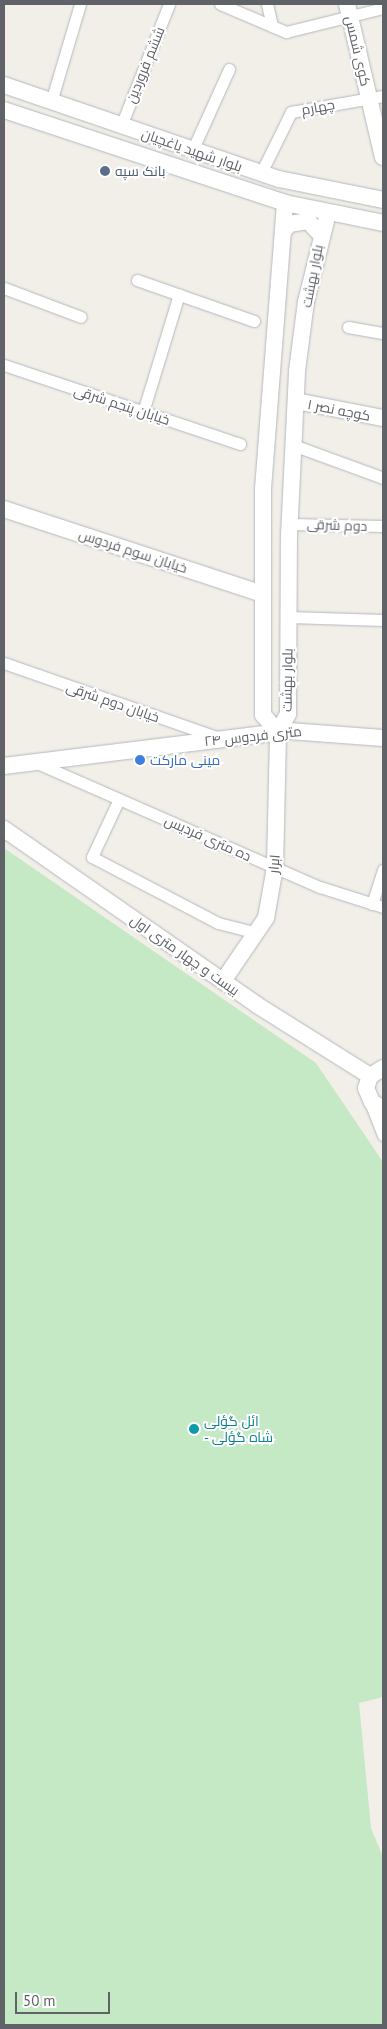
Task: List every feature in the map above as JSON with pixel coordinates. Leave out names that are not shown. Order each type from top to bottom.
[{"type":"main road","name":"کوی شمس","points":[[348,10],[376,97],[383,157]]},
{"type":"main road","name":"بلوار شهید یاغچیان","points":[[4,85],[261,173],[383,200]]},
{"type":"main road","name":"بلوار شهید یاغچیان","points":[[4,110],[285,203],[383,223]]},
{"type":"main road","name":"بلوار بهشت","points":[[285,203],[263,489],[263,715],[278,732],[288,714],[290,524],[296,401],[306,302],[321,235],[328,213]]},
{"type":"main road","points":[[283,232],[289,224],[308,220],[321,235]]},
{"type":"main road","name":"کوچه نصر ۱","points":[[296,401],[383,418]]},
{"type":"main road","name":"خیابان سوم فردوس","points":[[4,509],[262,594]]},
{"type":"main road","name":"۲۴ متری فردوس","points":[[4,766],[278,732],[310,730],[383,738]]},
{"type":"main road","name":"ابرار","points":[[223,981],[266,918],[275,867],[278,732]]},
{"type":"main road","name":"بیست و چهار متری اول","points":[[4,829],[223,981],[376,1072]]},
{"type":"main road","points":[[376,1072],[368,1096],[383,1109]]},
{"type":"street","points":[[51,102],[80,4]]},
{"type":"street","name":"ششم فروردین","points":[[121,126],[169,4]]},
{"type":"street","points":[[220,4],[286,32],[348,10],[383,8]]},
{"type":"street","points":[[267,4],[272,26]]},
{"type":"street","points":[[192,150],[229,70]]},
{"type":"street","name":"چهارم","points":[[261,173],[291,112],[376,97]]},
{"type":"street","points":[[137,280],[254,321]]},
{"type":"street","points":[[4,288],[81,317]]},
{"type":"street","points":[[143,412],[179,294]]},
{"type":"street","points":[[348,327],[383,333]]},
{"type":"street","name":"خیابان پنجم شرقی","points":[[4,365],[240,444]]},
{"type":"street","points":[[293,445],[383,478]]},
{"type":"street","name":"دوم شرقی","points":[[290,524],[383,526]]},
{"type":"street","points":[[288,616],[383,620]]},
{"type":"street","name":"خیابان دوم شرقی","points":[[4,663],[222,739]]},
{"type":"street","name":"ده متری فردیس","points":[[36,762],[275,867],[378,906]]},
{"type":"street","points":[[119,799],[92,857],[218,923],[257,933]]},
{"type":"street","points":[[378,906],[383,870]]},
{"type":"street","points":[[368,1096],[383,1135]]},
{"type":"green space","name":"ائل گؤلی - شاه گؤلی","points":[[4,848],[316,1063],[383,1162],[383,1697],[359,1703],[371,1828],[383,1857],[383,2025],[4,2025]]},
{"type":"place","name":"بانک سپه","points":[[105,171]]},
{"type":"place","name":"مینی مارکت","points":[[140,760]]},
{"type":"place","name":"ائل گؤلی - شاه گؤلی","points":[[194,1429]]}]
